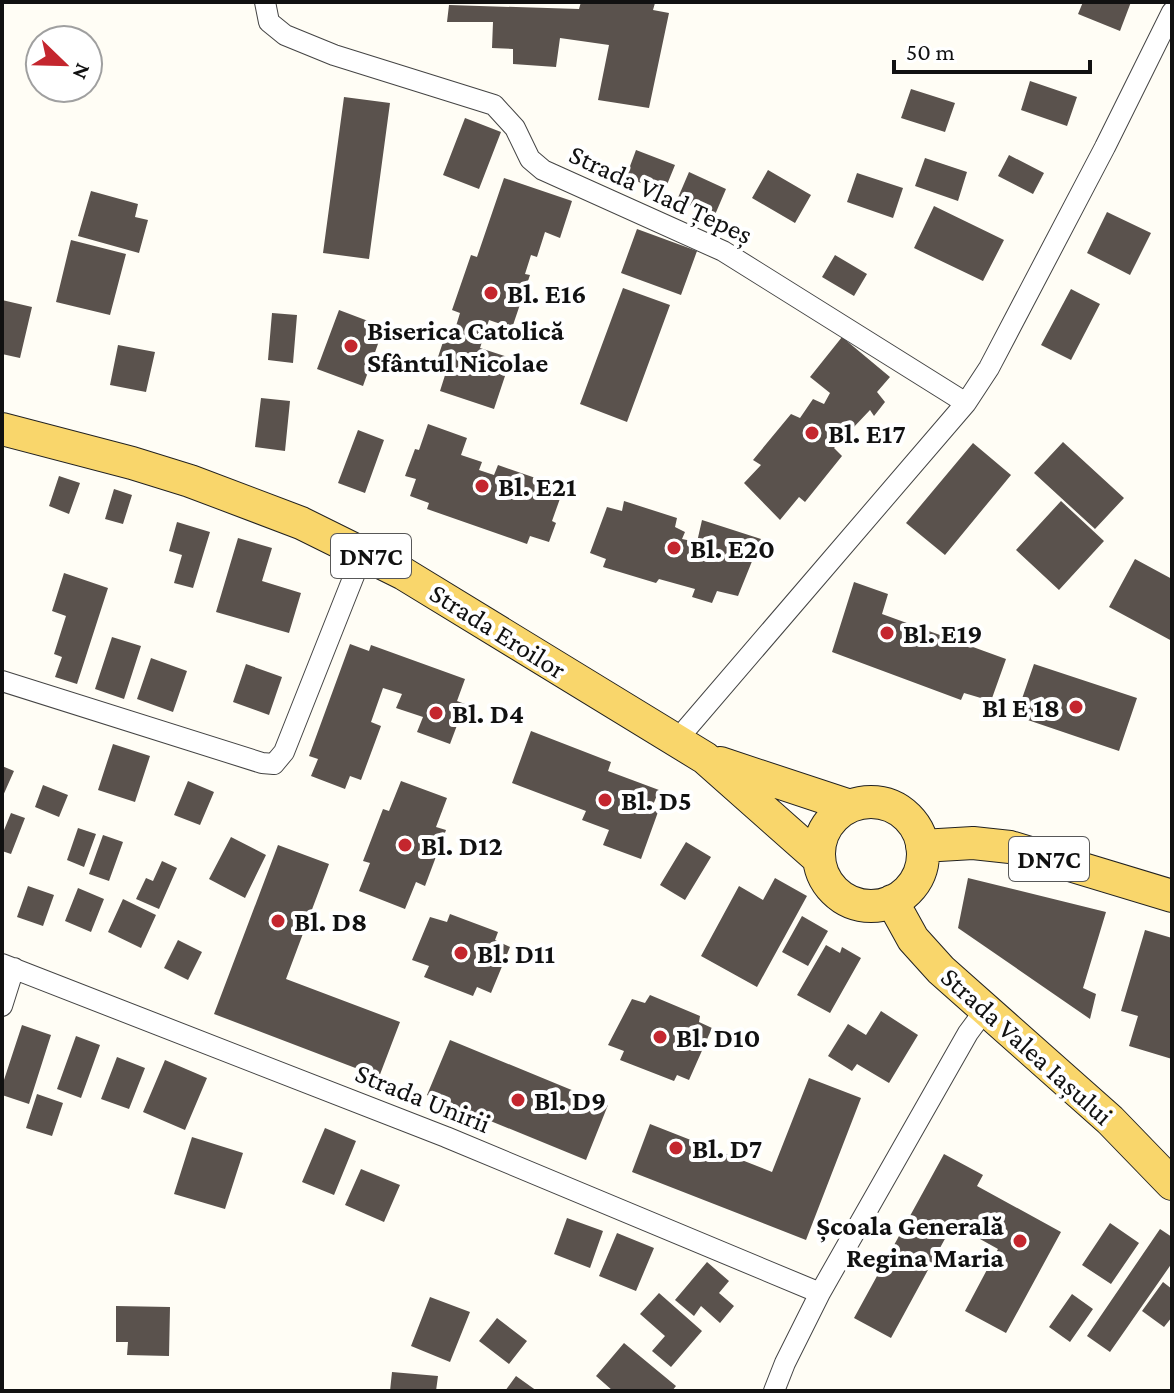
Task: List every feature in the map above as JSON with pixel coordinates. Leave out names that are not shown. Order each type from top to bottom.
[{"type":"main road","name":"Strada Eroilor","points":[[2,429],[190,481],[301,523],[363,553],[447,598],[705,758],[819,859]]},
{"type":"main road","points":[[705,758],[850,806]]},
{"type":"main road","points":[[819,859],[820,842],[826,827],[836,815],[850,806],[865,802],[881,802],[896,807],[918,830],[922,863],[916,879],[906,892],[892,901]]},
{"type":"main road","name":"DN7C","points":[[922,846],[973,843],[1010,847],[1172,896]]},
{"type":"main road","name":"DN7C","points":[[819,859],[828,881],[844,899],[876,906],[892,901]]},
{"type":"main road","name":"Strada Valea Iașului","points":[[892,901],[913,939],[941,970],[1110,1120],[1172,1184]]},
{"type":"street","name":"Strada Vlad Țepeș","points":[[265,2],[269,22],[285,35],[334,55],[494,105],[515,128],[530,159],[543,170],[723,251],[966,403]]},
{"type":"street","points":[[676,741],[966,403],[997,354],[1172,12]]},
{"type":"street","points":[[2,681],[262,763],[274,764],[284,752],[363,553]]},
{"type":"street","points":[[2,1006],[8,966]]},
{"type":"street","name":"Strada Unirii","points":[[8,966],[530,1171],[820,1293]]},
{"type":"street","points":[[774,1391],[820,1293],[968,1033],[985,1010]]},
{"type":"building","points":[[581,2],[648,2],[655,3],[653,10],[669,13],[649,108],[598,100],[609,45],[560,38],[556,67],[513,64],[513,49],[492,48],[493,22],[447,22],[449,5],[579,9]]},
{"type":"building","points":[[1083,2],[1131,2],[1120,31],[1078,14]]},
{"type":"building","points":[[1030,81],[1077,97],[1067,126],[1021,110]]},
{"type":"building","points":[[911,89],[955,103],[945,132],[901,118]]},
{"type":"building","points":[[344,97],[390,103],[369,259],[323,253]]},
{"type":"building","points":[[465,118],[501,132],[479,189],[443,175]]},
{"type":"building","points":[[636,150],[675,165],[664,192],[626,177]]},
{"type":"building","points":[[1009,155],[1044,173],[1033,194],[998,176]]},
{"type":"building","points":[[925,158],[967,172],[958,201],[915,186]]},
{"type":"building","points":[[768,170],[811,195],[795,223],[752,198]]},
{"type":"building","points":[[689,172],[726,189],[714,217],[677,200]]},
{"type":"building","points":[[857,173],[903,188],[893,218],[847,202]]},
{"type":"building","name":"Bl. E16","points":[[504,178],[572,201],[560,238],[545,232],[537,257],[531,255],[525,274],[530,275],[512,328],[489,320],[480,348],[511,358],[494,409],[440,391],[446,372],[434,369],[446,333],[453,336],[460,313],[452,310],[471,255],[477,257]]},
{"type":"building","points":[[91,191],[138,204],[135,217],[148,220],[139,253],[78,236]]},
{"type":"building","points":[[934,206],[1004,240],[983,281],[914,248]]},
{"type":"building","points":[[1107,212],[1151,233],[1130,275],[1087,253]]},
{"type":"building","points":[[637,229],[697,251],[681,295],[621,273]]},
{"type":"building","points":[[71,240],[126,254],[110,315],[56,302]]},
{"type":"building","points":[[835,255],[867,274],[854,296],[822,277]]},
{"type":"building","points":[[623,288],[670,305],[627,422],[580,404]]},
{"type":"building","points":[[1071,289],[1100,304],[1071,360],[1041,345]]},
{"type":"building","points":[[2,300],[32,307],[20,358],[2,354]]},
{"type":"building","points":[[339,310],[384,327],[363,386],[317,369]]},
{"type":"building","points":[[272,313],[297,315],[293,363],[268,360]]},
{"type":"building","name":"Bl. E17","points":[[842,337],[890,377],[877,392],[885,402],[874,416],[870,410],[834,448],[842,456],[805,502],[799,497],[780,520],[744,483],[761,465],[753,460],[791,414],[800,418],[813,399],[824,404],[830,393],[810,377]]},
{"type":"building","points":[[118,345],[155,352],[146,392],[110,385]]},
{"type":"building","points":[[261,398],[290,401],[285,451],[255,447]]},
{"type":"building","name":"Bl. E21","points":[[428,424],[467,438],[461,455],[482,462],[479,470],[494,475],[498,465],[550,483],[549,488],[562,493],[552,521],[556,523],[549,542],[530,536],[527,544],[427,509],[429,503],[410,496],[416,479],[405,476]]},
{"type":"building","points":[[358,430],[384,440],[365,493],[338,483]]},
{"type":"building","points":[[1063,442],[1124,498],[1095,529],[1034,473]]},
{"type":"building","points":[[973,443],[1011,475],[945,555],[906,523]]},
{"type":"building","points":[[59,476],[80,483],[69,514],[49,506]]},
{"type":"building","points":[[114,489],[132,495],[123,524],[105,519]]},
{"type":"building","name":"Bl. E20","points":[[624,501],[677,518],[675,527],[685,532],[682,539],[697,542],[702,520],[761,539],[738,596],[717,591],[712,603],[692,597],[695,589],[659,579],[656,583],[603,567],[606,559],[590,553],[607,507],[622,511]]},
{"type":"building","points":[[1061,501],[1104,541],[1059,590],[1016,550]]},
{"type":"building","points":[[177,522],[210,532],[193,588],[174,583],[182,555],[169,551]]},
{"type":"building","points":[[238,538],[272,548],[262,581],[301,593],[289,633],[216,612]]},
{"type":"building","points":[[1135,559],[1172,579],[1172,641],[1109,607]]},
{"type":"building","points":[[64,573],[108,588],[77,684],[55,677],[62,657],[54,654],[66,616],[52,611]]},
{"type":"building","name":"Bl. E19","points":[[854,582],[888,594],[882,614],[1006,659],[991,701],[964,693],[961,700],[832,652]]},
{"type":"building","points":[[112,637],[141,646],[124,699],[95,689]]},
{"type":"building","name":"Bl. D4","points":[[350,644],[369,651],[371,645],[465,679],[457,701],[465,704],[450,744],[417,732],[423,717],[396,708],[402,694],[383,688],[371,722],[381,726],[361,780],[350,776],[345,789],[311,776],[318,759],[309,756]]},
{"type":"building","points":[[151,658],[187,671],[173,712],[137,699]]},
{"type":"building","points":[[246,664],[282,677],[269,715],[233,702]]},
{"type":"building","name":"Bl E 18","points":[[1034,664],[1137,698],[1119,751],[1016,716]]},
{"type":"building","name":"Bl. D5","points":[[531,731],[611,762],[608,771],[659,790],[651,810],[658,812],[641,859],[603,845],[609,830],[582,820],[586,811],[512,783]]},
{"type":"building","points":[[113,744],[150,756],[135,802],[98,790]]},
{"type":"building","points":[[2,766],[14,771],[2,798]]},
{"type":"building","points":[[188,781],[214,792],[200,825],[174,815]]},
{"type":"building","name":"Bl. D12","points":[[401,781],[447,798],[436,827],[446,830],[425,886],[416,882],[405,909],[359,891],[370,863],[363,861],[383,809],[389,811]]},
{"type":"building","points":[[43,785],[68,795],[59,817],[35,807]]},
{"type":"building","points":[[11,813],[25,818],[11,854],[2,851],[2,835]]},
{"type":"building","points":[[78,828],[96,834],[84,867],[67,860]]},
{"type":"building","points":[[103,835],[123,842],[109,881],[89,874]]},
{"type":"building","points":[[231,837],[266,855],[245,898],[209,879]]},
{"type":"building","points":[[686,842],[711,857],[685,900],[660,885]]},
{"type":"building","name":"Bl. D8","points":[[278,845],[329,864],[286,979],[400,1022],[379,1077],[214,1014]]},
{"type":"building","points":[[162,861],[177,868],[159,909],[136,899],[146,878],[153,881]]},
{"type":"building","points":[[775,878],[807,896],[757,987],[701,956],[739,886],[763,900]]},
{"type":"building","points":[[968,878],[1106,912],[1083,988],[1096,994],[1090,1019],[958,928]]},
{"type":"building","points":[[28,886],[54,895],[43,926],[17,917]]},
{"type":"building","points":[[78,888],[104,899],[91,932],[65,921]]},
{"type":"building","points":[[123,899],[156,915],[141,948],[108,932]]},
{"type":"building","name":"Bl. D11","points":[[450,914],[498,932],[495,940],[510,947],[491,993],[477,987],[473,996],[424,977],[429,966],[412,960],[430,917],[447,922]]},
{"type":"building","points":[[802,916],[828,931],[808,966],[782,952]]},
{"type":"building","points":[[1145,930],[1172,938],[1172,1059],[1129,1046],[1138,1016],[1121,1011]]},
{"type":"building","points":[[178,940],[202,952],[188,980],[164,968]]},
{"type":"building","points":[[826,945],[840,953],[842,947],[861,958],[830,1013],[797,995]]},
{"type":"building","name":"Bl. D10","points":[[650,995],[700,1016],[699,1022],[712,1028],[689,1080],[677,1075],[674,1081],[620,1060],[624,1051],[608,1045],[632,999],[645,1003]]},
{"type":"building","points":[[881,1011],[918,1035],[889,1083],[857,1064],[852,1071],[828,1056],[848,1024],[866,1035]]},
{"type":"building","points":[[22,1025],[51,1035],[29,1104],[2,1095],[2,1086]]},
{"type":"building","points":[[76,1036],[100,1045],[81,1098],[57,1089]]},
{"type":"building","name":"Bl. D9","points":[[450,1040],[608,1105],[586,1160],[427,1095]]},
{"type":"building","points":[[117,1057],[145,1068],[129,1109],[101,1099]]},
{"type":"building","points":[[165,1060],[207,1078],[185,1130],[143,1112]]},
{"type":"building","name":"Bl. D7","points":[[809,1078],[861,1098],[806,1240],[632,1172],[650,1124],[772,1172]]},
{"type":"building","points":[[37,1094],[63,1103],[52,1136],[26,1128]]},
{"type":"building","points":[[325,1128],[356,1141],[334,1195],[302,1182]]},
{"type":"building","points":[[192,1137],[243,1153],[225,1209],[174,1194]]},
{"type":"building","name":"Școala Generală Regina Maria","points":[[944,1154],[983,1175],[977,1186],[1061,1232],[1006,1333],[965,1311],[998,1249],[953,1224],[891,1338],[854,1318]]},
{"type":"building","points":[[361,1169],[400,1185],[384,1222],[345,1205]]},
{"type":"building","points":[[567,1218],[603,1231],[590,1268],[554,1254]]},
{"type":"building","points":[[1110,1223],[1139,1243],[1111,1284],[1082,1265]]},
{"type":"building","points":[[1160,1229],[1172,1237],[1172,1263],[1110,1352],[1087,1336]]},
{"type":"building","points":[[617,1233],[654,1248],[636,1291],[599,1276]]},
{"type":"building","points":[[707,1262],[729,1281],[719,1293],[734,1306],[720,1323],[701,1306],[694,1316],[675,1300]]},
{"type":"building","points":[[1163,1282],[1172,1289],[1172,1317],[1164,1327],[1142,1311]]},
{"type":"building","points":[[659,1293],[702,1331],[671,1367],[652,1351],[665,1336],[640,1314]]},
{"type":"building","points":[[1072,1294],[1093,1309],[1070,1342],[1049,1327]]},
{"type":"building","points":[[430,1297],[470,1312],[450,1362],[411,1346]]},
{"type":"building","points":[[116,1306],[170,1307],[169,1356],[127,1355],[128,1342],[116,1342]]},
{"type":"building","points":[[497,1318],[527,1341],[509,1364],[479,1341]]},
{"type":"building","points":[[624,1343],[676,1386],[672,1391],[613,1391],[596,1376]]},
{"type":"building","points":[[392,1372],[438,1376],[436,1391],[390,1391]]},
{"type":"building","points":[[516,1376],[537,1391],[505,1391]]},
{"type":"place","name":"Bl. E16","points":[[491,293]]},
{"type":"place","name":"Biserica Catolică Sfântul Nicolae","points":[[351,346]]},
{"type":"place","name":"Bl. E17","points":[[812,433]]},
{"type":"place","name":"Bl. E21","points":[[482,486]]},
{"type":"place","name":"Bl. E20","points":[[674,548]]},
{"type":"place","name":"Bl. E19","points":[[887,633]]},
{"type":"place","name":"Bl E 18","points":[[1076,707]]},
{"type":"place","name":"Bl. D4","points":[[436,713]]},
{"type":"place","name":"Bl. D5","points":[[605,800]]},
{"type":"place","name":"Bl. D12","points":[[405,845]]},
{"type":"place","name":"Bl. D8","points":[[278,921]]},
{"type":"place","name":"Bl. D11","points":[[461,953]]},
{"type":"place","name":"Bl. D10","points":[[660,1037]]},
{"type":"place","name":"Bl. D9","points":[[518,1100]]},
{"type":"place","name":"Bl. D7","points":[[676,1148]]},
{"type":"place","name":"Școala Generală Regina Maria","points":[[1020,1241]]}]
